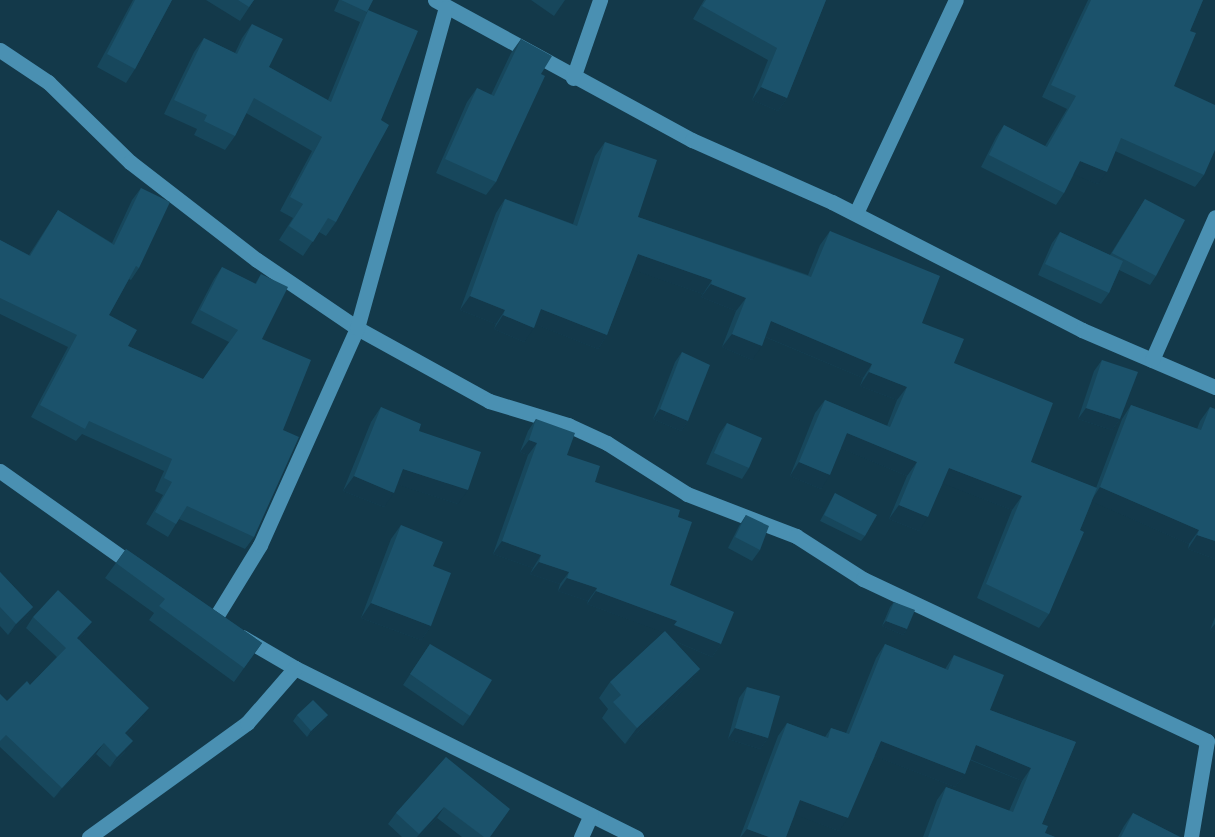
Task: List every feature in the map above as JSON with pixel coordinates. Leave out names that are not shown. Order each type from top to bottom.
[{"type":"street","points":[[573,78],[600,0]]},
{"type":"street","points":[[856,213],[956,0]]},
{"type":"street","points":[[636,837],[295,668],[209,617],[260,545],[357,328],[440,4],[573,78],[692,140],[856,213],[1082,330],[1215,387]]},
{"type":"street","points":[[0,50],[48,82],[139,169],[257,260],[357,328],[489,401],[568,425],[607,443],[687,494],[796,536],[863,579],[1211,743],[1191,837]]},
{"type":"street","points":[[1152,360],[1215,217]]},
{"type":"street","points":[[4,480],[154,580]]},
{"type":"street","points":[[89,837],[247,723],[295,668]]},
{"type":"street","points":[[581,837],[591,815]]},
{"type":"building","points":[[135,0],[172,0],[135,69],[107,54]]},
{"type":"building","points":[[238,0],[254,0],[249,7]]},
{"type":"building","points":[[341,0],[373,0],[367,12]]},
{"type":"building","points":[[706,0],[826,0],[787,98],[761,87],[777,48],[702,6]]},
{"type":"building","points":[[1091,0],[1203,0],[1190,31],[1196,33],[1174,86],[1215,105],[1215,150],[1204,175],[1121,138],[1107,172],[1080,161],[1064,193],[989,155],[1004,125],[1047,147],[1076,96],[1051,85]]},
{"type":"building","points":[[368,10],[418,31],[381,120],[389,125],[336,222],[328,218],[313,242],[289,226],[303,204],[290,197],[322,137],[254,98],[235,136],[204,121],[207,115],[174,100],[204,38],[237,54],[252,24],[283,39],[269,67],[331,102]]},
{"type":"building","points":[[521,39],[552,56],[541,74],[545,76],[496,182],[445,159],[477,88],[494,96]]},
{"type":"building","points":[[605,142],[657,160],[638,217],[811,277],[830,231],[940,276],[922,323],[964,339],[954,363],[1053,403],[1031,462],[1097,488],[1080,530],[1084,532],[1049,614],[986,584],[1022,496],[949,468],[928,517],[899,505],[917,462],[847,433],[830,475],[799,462],[825,400],[890,427],[907,387],[869,372],[872,364],[771,321],[762,346],[732,334],[746,298],[711,284],[712,280],[638,254],[607,335],[541,309],[534,328],[503,315],[505,310],[470,296],[505,199],[577,226]]},
{"type":"building","points":[[141,188],[170,202],[139,268],[136,266],[109,315],[137,330],[128,346],[203,379],[238,330],[200,310],[222,267],[256,284],[261,274],[288,287],[262,339],[311,360],[283,430],[299,437],[254,537],[187,506],[176,524],[155,512],[172,482],[164,478],[172,459],[89,421],[85,429],[40,405],[77,335],[0,298],[0,240],[30,256],[58,210],[114,245]]},
{"type":"building","points":[[1145,199],[1185,220],[1156,276],[1112,253]]},
{"type":"building","points":[[1060,232],[1123,261],[1109,293],[1045,264]]},
{"type":"building","points":[[682,352],[710,365],[688,421],[660,409]]},
{"type":"building","points":[[1102,360],[1138,372],[1120,419],[1086,408]]},
{"type":"building","points":[[1131,405],[1201,430],[1210,407],[1215,409],[1215,541],[1197,535],[1199,530],[1100,487]]},
{"type":"building","points":[[381,407],[421,424],[419,431],[481,452],[468,490],[403,469],[394,493],[354,476]]},
{"type":"building","points":[[536,419],[575,433],[567,455],[600,466],[595,482],[680,510],[678,517],[692,522],[670,585],[734,612],[721,644],[674,625],[677,621],[567,578],[569,572],[539,562],[541,555],[502,541],[537,443],[529,440]]},
{"type":"building","points":[[727,423],[762,438],[749,468],[714,453]]},
{"type":"building","points":[[835,493],[877,515],[865,536],[824,515]]},
{"type":"building","points":[[746,515],[769,526],[760,550],[735,537]]},
{"type":"building","points":[[401,525],[443,542],[433,566],[451,573],[431,626],[371,603]]},
{"type":"building","points":[[126,549],[262,643],[244,668],[159,606],[165,599],[116,563]]},
{"type":"building","points":[[0,572],[33,607],[16,624],[0,607]]},
{"type":"building","points":[[58,590],[92,622],[77,638],[149,708],[125,733],[133,741],[117,757],[104,743],[62,788],[6,735],[0,741],[0,694],[7,701],[27,681],[30,685],[66,648],[33,617]]},
{"type":"building","points":[[894,602],[915,610],[907,629],[886,621]]},
{"type":"building","points":[[665,631],[700,669],[637,728],[613,702],[621,695],[610,682]]},
{"type":"building","points":[[430,644],[492,680],[470,716],[410,674]]},
{"type":"building","points":[[885,644],[948,670],[954,655],[1004,675],[990,710],[1076,742],[1042,824],[1048,826],[1045,833],[1055,837],[928,837],[946,787],[1013,812],[1031,768],[976,745],[965,774],[881,741],[848,818],[800,800],[786,837],[769,837],[747,829],[787,723],[828,738],[831,728],[849,734]]},
{"type":"building","points":[[747,687],[780,696],[768,738],[735,728]]},
{"type":"building","points":[[313,700],[328,715],[311,731],[297,715]]},
{"type":"building","points":[[446,757],[510,809],[490,837],[484,837],[444,807],[419,834],[396,813]]},
{"type":"building","points":[[1133,813],[1180,837],[1121,837]]}]
